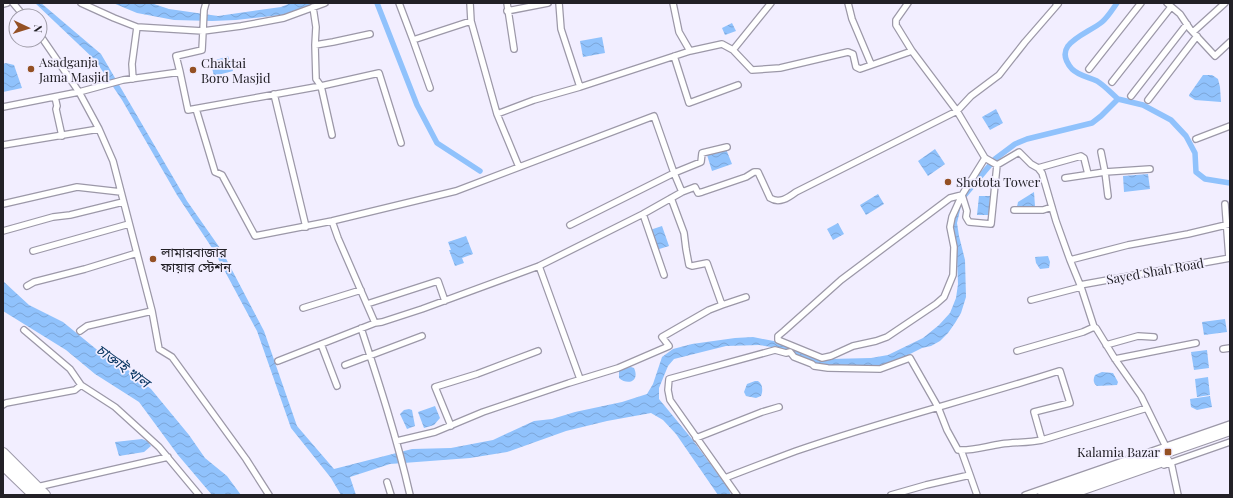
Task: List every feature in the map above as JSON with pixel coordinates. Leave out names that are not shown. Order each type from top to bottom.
[{"type":"highway","points":[[1044,495],[1230,430]]},
{"type":"highway","points":[[1066,495],[1230,437]]},
{"type":"highway","points":[[3,453],[35,491]]},
{"type":"highway","points":[[3,465],[35,491],[45,495]]},
{"type":"street","points":[[3,4],[7,3]]},
{"type":"street","points":[[81,3],[138,27],[203,28],[241,26],[284,18],[325,3]]},
{"type":"street","points":[[206,3],[204,10],[202,50],[176,56],[188,110],[321,86],[379,73],[401,143]]},
{"type":"street","points":[[399,3],[430,88]]},
{"type":"street","points":[[470,3],[471,21],[497,114],[519,167]]},
{"type":"street","points":[[507,3],[507,11],[514,49]]},
{"type":"street","points":[[507,11],[548,3]]},
{"type":"street","points":[[559,3],[561,29],[580,87]]},
{"type":"street","points":[[673,3],[679,32],[690,51]]},
{"type":"street","points":[[733,50],[771,3]]},
{"type":"street","points":[[848,3],[852,19],[871,64]]},
{"type":"street","points":[[908,3],[896,20],[896,25],[912,50],[957,111],[985,158],[997,165]]},
{"type":"street","points":[[278,361],[361,328],[445,301],[539,266],[695,186],[698,193],[746,177],[754,172],[758,172],[770,198],[773,200],[785,200],[796,192],[957,111],[971,96],[999,75],[1058,3]]},
{"type":"street","points":[[1089,69],[1141,3]]},
{"type":"street","points":[[1148,100],[1195,34],[1225,3]]},
{"type":"street","points":[[1112,82],[1169,5],[1180,14],[1195,34],[1215,56],[1230,42]]},
{"type":"street","points":[[313,8],[316,27],[316,79],[321,86],[332,135]]},
{"type":"street","points":[[413,40],[471,21]]},
{"type":"street","points":[[1131,96],[1187,24]]},
{"type":"street","points":[[133,79],[132,64],[138,27]]},
{"type":"street","points":[[315,45],[370,34]]},
{"type":"street","points":[[497,114],[534,100],[580,87],[690,51],[722,44],[733,50],[752,70],[780,68],[848,52],[853,54],[856,67],[860,69],[912,50]]},
{"type":"street","points":[[48,47],[79,92],[99,129],[113,161],[152,311],[159,349],[172,357],[246,459],[269,495]]},
{"type":"street","points":[[674,56],[689,103],[738,85]]},
{"type":"street","points":[[3,107],[79,92],[123,80],[180,72]]},
{"type":"street","points":[[274,94],[306,227]]},
{"type":"street","points":[[55,97],[62,136]]},
{"type":"street","points":[[196,109],[215,172],[222,175],[255,236],[306,227],[456,191],[654,116],[674,174],[682,192]]},
{"type":"street","points":[[1196,139],[1230,126]]},
{"type":"street","points":[[3,146],[99,129]]},
{"type":"street","points":[[570,225],[701,162],[702,153],[727,147]]},
{"type":"street","points":[[997,165],[1019,152],[1031,164],[1038,168],[1045,179],[1052,207],[1070,260],[1081,286],[1094,327],[1141,396],[1166,448]]},
{"type":"street","points":[[1101,152],[1106,172],[1108,196]]},
{"type":"street","points":[[1038,168],[1081,156],[1084,158],[1088,174]]},
{"type":"street","points":[[962,195],[950,198],[841,280],[778,336],[778,340],[822,358],[831,356],[853,346],[876,342],[936,304],[944,297],[953,275],[954,247],[950,227],[952,217],[962,195],[985,158]]},
{"type":"street","points":[[962,195],[967,211],[966,217],[969,222],[991,224],[997,165]]},
{"type":"street","points":[[1065,178],[1106,172],[1150,169]]},
{"type":"street","points":[[3,204],[77,187],[121,192]]},
{"type":"street","points":[[671,198],[684,233],[690,265],[692,266],[707,263],[722,304]]},
{"type":"street","points":[[3,231],[53,217],[70,215],[124,202]]},
{"type":"street","points":[[1225,204],[1230,258]]},
{"type":"street","points":[[1014,210],[1043,210],[1052,207]]},
{"type":"street","points":[[643,214],[664,275]]},
{"type":"street","points":[[332,221],[375,323]]},
{"type":"street","points":[[33,251],[129,224]]},
{"type":"street","points":[[1070,260],[1128,245],[1188,234],[1228,224]]},
{"type":"street","points":[[27,286],[34,282],[85,269],[137,253]]},
{"type":"street","name":"Sayed Shah Road","points":[[1031,300],[1081,286],[1230,258]]},
{"type":"street","points":[[539,266],[580,379]]},
{"type":"street","points":[[367,304],[438,281],[445,301]]},
{"type":"street","points":[[303,308],[361,290]]},
{"type":"street","points":[[397,441],[435,432],[483,412],[580,379],[618,368],[669,346],[662,337],[708,310],[746,297]]},
{"type":"street","points":[[80,331],[87,326],[152,311]]},
{"type":"street","points":[[1017,351],[1083,332],[1094,327]]},
{"type":"street","points":[[361,328],[397,441],[410,495]]},
{"type":"street","points":[[24,330],[70,369],[81,385],[115,407],[159,447],[198,495]]},
{"type":"street","points":[[345,365],[422,336]]},
{"type":"street","points":[[1106,345],[1138,336],[1154,337]]},
{"type":"street","points":[[320,344],[337,386]]},
{"type":"street","points":[[1115,359],[1154,350],[1196,344]]},
{"type":"street","points":[[1223,349],[1230,348]]},
{"type":"street","points":[[736,495],[670,400],[668,390],[670,380],[775,350],[786,353],[790,352],[794,357],[814,366],[828,368],[880,369],[910,358],[938,407],[947,430],[958,450],[967,451],[1003,443],[1031,443],[1147,408]]},
{"type":"street","points":[[451,426],[435,387],[477,374],[538,351]]},
{"type":"street","points":[[725,478],[796,451],[1060,371],[1070,403],[1034,412],[1042,440]]},
{"type":"street","points":[[3,405],[6,403],[75,390],[81,385]]},
{"type":"street","points":[[696,438],[762,412],[779,407]]},
{"type":"street","points":[[1025,495],[1166,448],[1230,424]]},
{"type":"street","points":[[1078,495],[1230,442]]},
{"type":"street","points":[[961,450],[977,495]]},
{"type":"street","points":[[35,491],[168,457]]},
{"type":"street","points":[[1171,462],[1178,495]]},
{"type":"street","points":[[891,495],[970,475]]},
{"type":"street","points":[[387,482],[391,495]]},
{"type":"water","points":[[35,3],[41,3],[47,8],[40,8]]},
{"type":"water","points":[[113,3],[151,3],[169,9],[218,16],[281,7],[291,3],[317,3],[290,14],[212,21],[174,20],[137,13]]},
{"type":"water","points":[[48,9],[101,54],[187,201],[222,251],[264,331],[297,426],[334,469],[412,449],[451,448],[493,440],[534,421],[552,419],[575,412],[622,402],[647,394],[653,384],[662,357],[673,349],[692,344],[753,337],[784,343],[829,359],[871,358],[888,355],[923,338],[939,325],[950,313],[956,298],[958,284],[953,220],[962,202],[957,223],[965,260],[966,297],[961,313],[948,333],[940,341],[898,360],[880,365],[820,366],[777,348],[759,345],[726,346],[674,359],[668,366],[659,388],[659,399],[692,439],[728,488],[731,495],[718,495],[676,434],[663,420],[651,413],[607,421],[566,431],[507,452],[470,458],[390,464],[350,477],[356,495],[341,495],[331,478],[291,428],[257,331],[214,251],[177,195],[122,100],[95,60],[48,15]]},
{"type":"water","points":[[732,23],[736,31],[725,35],[722,28]]},
{"type":"water","points":[[602,37],[605,53],[583,57],[580,41]]},
{"type":"water","points":[[228,56],[233,71],[214,76],[212,68],[213,61]]},
{"type":"water","points":[[6,63],[14,65],[22,88],[3,92],[3,64]]},
{"type":"water","points":[[1203,75],[1212,75],[1218,79],[1221,102],[1195,100],[1189,96]]},
{"type":"water","points":[[996,109],[1003,123],[990,130],[982,117]]},
{"type":"water","points":[[726,149],[732,164],[712,171],[707,155]]},
{"type":"water","points":[[935,149],[945,164],[928,176],[918,161]]},
{"type":"water","points":[[1148,174],[1150,189],[1124,192],[1123,176]]},
{"type":"water","points":[[1034,192],[1035,206],[1033,209],[1017,207],[1018,202]]},
{"type":"water","points":[[878,194],[884,204],[866,215],[860,205]]},
{"type":"water","points":[[979,196],[990,196],[989,215],[977,215]]},
{"type":"water","points":[[838,223],[844,234],[833,240],[827,229]]},
{"type":"water","points":[[662,226],[669,246],[656,250],[650,230]]},
{"type":"water","points":[[466,236],[473,254],[462,258],[464,263],[455,266],[449,250],[451,250],[448,242]]},
{"type":"water","points":[[1048,256],[1050,262],[1049,268],[1040,269],[1036,263],[1035,257]]},
{"type":"water","name":"চাক্তাই খাল","points":[[3,281],[29,305],[63,322],[101,353],[122,365],[151,389],[189,435],[205,458],[227,476],[241,495],[212,495],[178,455],[139,402],[95,374],[66,350],[3,311]]},
{"type":"water","points":[[1225,319],[1227,332],[1204,335],[1202,322]]},
{"type":"water","points":[[1207,350],[1209,368],[1194,370],[1191,352]]},
{"type":"water","points":[[631,367],[634,368],[635,372],[634,379],[632,381],[626,382],[619,378],[619,371]]},
{"type":"water","points":[[1102,372],[1113,373],[1118,382],[1117,385],[1097,386],[1094,382],[1094,376]]},
{"type":"water","points":[[1208,377],[1210,395],[1197,397],[1195,379]]},
{"type":"water","points":[[755,381],[760,382],[762,386],[761,396],[756,398],[746,396],[744,392],[747,384]]},
{"type":"water","points":[[1210,396],[1212,407],[1197,410],[1191,407],[1190,399]]},
{"type":"water","points":[[435,406],[440,418],[434,425],[424,428],[418,412]]},
{"type":"water","points":[[404,410],[412,410],[415,426],[407,429],[400,414]]},
{"type":"water","points":[[142,439],[147,441],[151,446],[144,452],[119,456],[115,442]]},
{"type":"waterway","points":[[377,3],[417,105],[437,143],[480,171]]},
{"type":"waterway","points":[[1117,3],[1104,20],[1073,41],[1065,53],[1066,60],[1072,69],[1081,75],[1097,81],[1118,99]]},
{"type":"waterway","points":[[1118,99],[1143,105],[1171,120],[1186,136],[1195,153],[1196,172],[1205,179],[1230,183]]},
{"type":"waterway","points":[[964,196],[995,159],[1015,144],[1027,139],[1092,123],[1118,99]]},
{"type":"place","name":"Asadganja Jama Masjid","points":[[31,69]]},
{"type":"place","name":"Chaktai Boro Masjid","points":[[193,70]]},
{"type":"place","name":"Shotota Tower","points":[[948,182]]},
{"type":"place","name":"লামারবাজার ফায়ার স্টেশন","points":[[153,259]]},
{"type":"place","name":"Kalamia Bazar","points":[[1168,452]]}]
